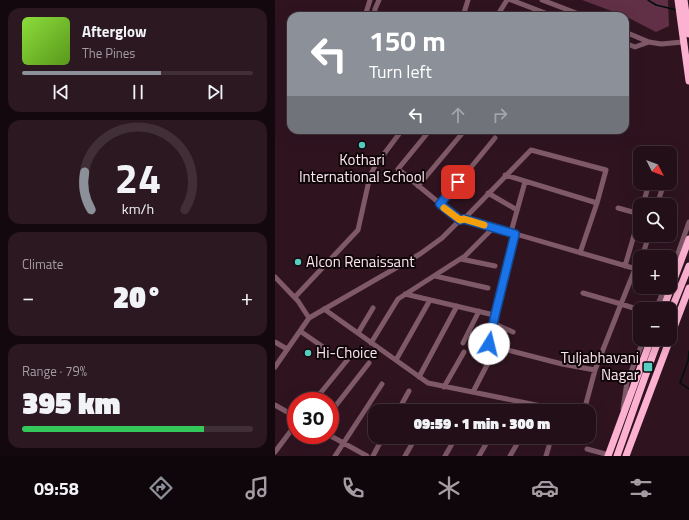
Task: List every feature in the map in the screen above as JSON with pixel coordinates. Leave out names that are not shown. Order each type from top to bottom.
[{"type":"highway","points":[[678,0],[689,34]]},
{"type":"highway","points":[[684,0],[682,12],[683,42],[689,81]]},
{"type":"highway","points":[[666,302],[689,239]]},
{"type":"highway","points":[[674,302],[689,266]]},
{"type":"highway","points":[[677,320],[689,288]]},
{"type":"highway","points":[[609,455],[648,346]]},
{"type":"highway","points":[[617,456],[637,395],[656,346]]},
{"type":"highway","points":[[626,456],[667,346]]},
{"type":"street","points":[[366,12],[370,0]]},
{"type":"street","points":[[375,12],[379,0]]},
{"type":"street","points":[[464,12],[468,0]]},
{"type":"street","points":[[500,12],[507,0]]},
{"type":"street","points":[[511,0],[542,12]]},
{"type":"street","points":[[542,0],[574,12]]},
{"type":"street","points":[[629,34],[649,42],[661,44],[683,42]]},
{"type":"street","points":[[629,45],[635,47],[649,42]]},
{"type":"street","points":[[295,298],[358,230],[370,176],[375,166],[399,134]]},
{"type":"street","points":[[427,134],[398,169],[462,220],[494,227],[633,267]]},
{"type":"street","points":[[419,186],[460,134]]},
{"type":"street","points":[[440,204],[495,138]]},
{"type":"street","points":[[275,366],[309,318],[420,254],[442,238],[462,220],[528,151],[533,149],[606,170],[597,203],[580,252]]},
{"type":"street","points":[[505,175],[597,203]]},
{"type":"street","points":[[525,182],[517,210],[489,342],[492,346],[562,364],[595,370]]},
{"type":"street","points":[[488,193],[517,210]]},
{"type":"street","points":[[619,208],[633,213]]},
{"type":"street","points":[[677,256],[689,222]]},
{"type":"street","points":[[371,342],[395,302],[405,294],[461,259],[494,227]]},
{"type":"street","points":[[625,266],[633,239]]},
{"type":"street","points":[[461,259],[495,266]]},
{"type":"street","points":[[435,276],[488,288]]},
{"type":"street","points":[[275,277],[295,298],[309,318]]},
{"type":"street","points":[[586,404],[595,370],[621,304],[633,279]]},
{"type":"street","points":[[583,293],[633,308]]},
{"type":"street","points":[[405,294],[495,315]]},
{"type":"street","points":[[396,360],[430,300]]},
{"type":"street","points":[[419,377],[457,306]]},
{"type":"street","points":[[358,333],[373,308]]},
{"type":"street","points":[[324,309],[428,383],[532,404]]},
{"type":"street","points":[[463,343],[479,311]]},
{"type":"street","points":[[492,327],[497,325],[513,332]]},
{"type":"street","points":[[300,331],[326,349]]},
{"type":"street","points":[[275,342],[287,350]]},
{"type":"street","points":[[623,414],[627,382],[641,346]]},
{"type":"street","points":[[444,387],[464,352]]},
{"type":"street","points":[[321,392],[353,353]]},
{"type":"street","points":[[339,401],[369,363]]},
{"type":"street","points":[[473,392],[488,363]]},
{"type":"street","points":[[335,456],[381,384]]},
{"type":"street","points":[[402,404],[409,392]]},
{"type":"street","points":[[275,405],[287,412]]},
{"type":"street","points":[[275,452],[287,436]]},
{"type":"street","points":[[339,441],[367,456]]},
{"type":"street","points":[[373,456],[379,444]]},
{"type":"street","points":[[405,456],[412,444]]},
{"type":"street","points":[[445,456],[452,444]]},
{"type":"street","points":[[479,456],[486,444]]},
{"type":"street","points":[[510,456],[517,444]]},
{"type":"street","points":[[546,456],[549,446]]},
{"type":"street","points":[[587,449],[609,455]]},
{"type":"shaded area","points":[[582,0],[668,0],[669,26],[656,32],[629,18],[629,12],[614,12]]},
{"type":"waterway","points":[[648,0],[656,5],[677,10]]},
{"type":"waterway","points":[[689,351],[688,361],[680,383],[689,389]]},
{"type":"slow traffic","points":[[444,208],[460,220],[464,219],[484,225]]},
{"type":"place","name":"Kothari International School","points":[[362,145]]},
{"type":"place","name":"Alcon Renaissant","points":[[298,262]]},
{"type":"place","name":"Hi-Choice","points":[[308,353]]},
{"type":"place","name":"Tuljabhavani Nagar","points":[[648,367]]},
{"type":"route","points":[[458,182],[440,204],[460,220],[464,219],[515,234],[489,344]]}]
